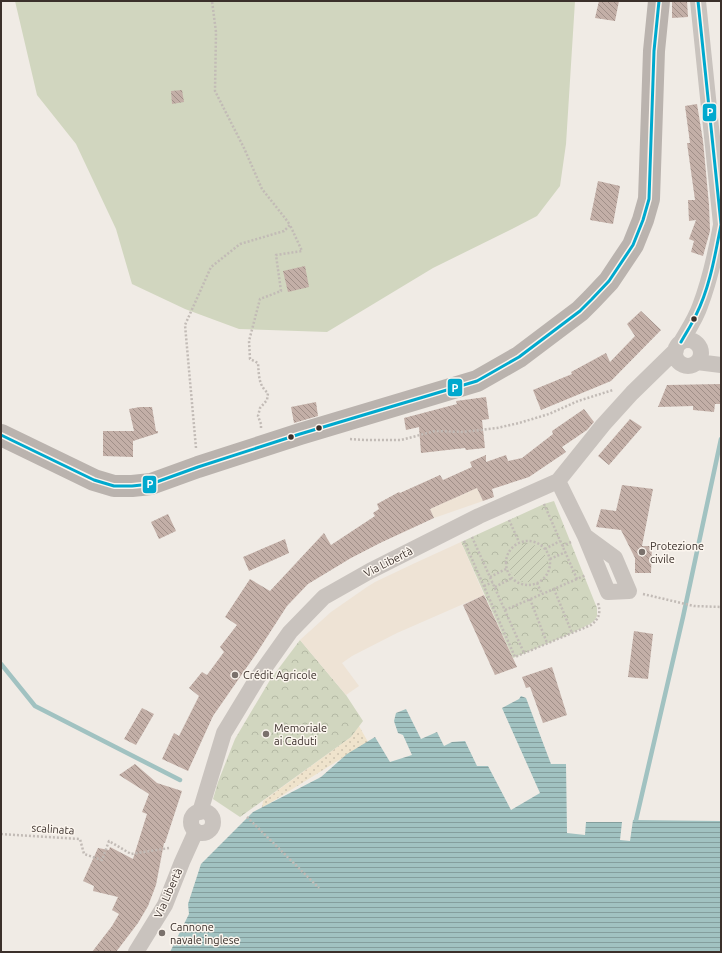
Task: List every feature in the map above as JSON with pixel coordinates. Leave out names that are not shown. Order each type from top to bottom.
[{"type":"main road","points":[[1,435],[94,480],[114,486],[151,484],[198,466],[477,380],[519,356],[580,311],[609,281],[633,245],[643,220],[649,200],[654,50],[659,1]]},
{"type":"street","points":[[698,1],[721,224],[716,254],[700,307],[689,352],[717,365]]},
{"type":"street","name":"Via Libertà","points":[[136,952],[165,905],[196,831],[191,822],[194,815],[200,812],[224,734],[258,677],[290,632],[324,597],[370,571],[479,516],[558,481],[603,425],[647,378],[689,352]]},
{"type":"street","points":[[558,481],[577,535],[608,592],[629,591]]},
{"type":"path","points":[[212,1],[216,32],[215,91],[244,148],[262,189],[290,225],[302,251],[276,255],[281,291],[260,299],[249,341],[250,359],[258,363],[259,379],[263,390],[268,393],[267,400],[260,408],[258,416],[261,424],[259,436],[253,449]]},
{"type":"path","points":[[198,466],[186,325],[210,267],[240,244],[284,231],[290,225]]},
{"type":"path","points":[[350,439],[401,440],[435,431],[463,432],[497,428],[549,414],[578,401],[620,389]]},
{"type":"path","points":[[544,504],[577,579]]},
{"type":"path","points":[[509,520],[519,542]]},
{"type":"path","points":[[562,546],[572,542],[577,535]]},
{"type":"path","points":[[472,537],[524,654]]},
{"type":"path","points":[[526,540],[540,544],[545,549],[550,559],[550,565],[549,571],[542,580],[537,583],[526,585],[516,582],[512,578],[506,569],[505,564],[510,549],[519,542],[526,540]]},
{"type":"path","points":[[464,541],[515,657],[591,625],[599,617],[600,611],[596,600]]},
{"type":"path","points":[[545,549],[560,541]]},
{"type":"path","points":[[550,559],[566,552]]},
{"type":"path","points":[[490,577],[506,569]]},
{"type":"path","points":[[583,569],[589,582]]},
{"type":"path","points":[[505,610],[586,575]]},
{"type":"path","points":[[495,587],[512,578]]},
{"type":"path","points":[[484,586],[492,582]]},
{"type":"path","points":[[537,583],[542,594]]},
{"type":"path","points":[[554,589],[572,633]]},
{"type":"path","points":[[629,591],[694,606],[721,608]]},
{"type":"path","points":[[530,599],[547,643]]},
{"type":"path","points":[[247,817],[319,888]]},
{"type":"path","name":"scalinata","points":[[1,834],[80,839],[84,854],[102,860],[109,841],[131,854],[169,848]]},
{"type":"green space","points":[[15,1],[575,1],[566,144],[560,186],[537,216],[433,268],[327,332],[239,329],[185,309],[132,284],[116,229],[76,144],[37,95]]},
{"type":"green space","points":[[554,501],[597,608],[597,616],[590,624],[572,633],[513,658],[461,542],[544,504]]},
{"type":"green space","points":[[524,544],[532,544],[542,549],[546,556],[546,570],[542,577],[532,582],[524,582],[514,577],[512,574],[509,567],[509,559],[514,549],[517,547]]},
{"type":"green space","points":[[300,640],[346,695],[363,721],[351,737],[240,817],[213,799],[218,782],[235,739],[270,680]]},
{"type":"sand","points":[[359,726],[368,742],[262,808],[263,801],[351,737]]},
{"type":"shaded area","points":[[477,488],[483,501],[434,518],[430,509]]},
{"type":"shaded area","points":[[461,542],[484,595],[397,633],[352,656],[342,663],[359,686],[346,695],[300,640],[331,612],[375,582]]},
{"type":"water","points":[[521,696],[526,698],[551,764],[566,764],[567,833],[585,835],[586,822],[622,822],[620,840],[630,841],[633,820],[721,821],[721,952],[170,952],[189,914],[188,904],[201,864],[253,812],[321,777],[347,754],[375,737],[390,762],[412,755],[403,735],[398,733],[394,721],[396,713],[406,709],[421,739],[437,732],[444,746],[452,742],[465,741],[477,766],[488,766],[511,810],[540,793],[502,708],[519,699]]},
{"type":"building","points":[[599,1],[619,1],[615,21],[595,18]]},
{"type":"building","points":[[672,1],[687,1],[688,17],[672,18]]},
{"type":"building","points":[[182,90],[184,102],[172,104],[171,91]]},
{"type":"building","points":[[697,104],[703,141],[709,205],[710,231],[703,256],[691,252],[694,241],[689,239],[696,220],[689,221],[688,200],[695,200],[687,143],[690,143],[685,106]]},
{"type":"building","points":[[598,181],[620,186],[613,224],[590,220]]},
{"type":"building","points":[[305,266],[309,287],[288,292],[283,271]]},
{"type":"building","points":[[641,311],[661,330],[611,381],[541,410],[533,390],[572,374],[571,372],[606,353],[610,362],[635,336],[627,324]]},
{"type":"building","points":[[721,384],[721,404],[715,404],[714,412],[693,410],[693,406],[658,407],[667,385]]},
{"type":"building","points":[[486,397],[489,419],[482,420],[485,448],[466,450],[465,448],[421,453],[419,427],[406,430],[404,418],[457,404],[456,401]]},
{"type":"building","points":[[316,402],[318,416],[294,423],[291,407]]},
{"type":"building","points":[[152,407],[156,431],[158,431],[158,433],[133,441],[133,457],[103,456],[103,431],[134,431],[129,409]]},
{"type":"building","points":[[584,409],[594,422],[587,430],[562,447],[566,452],[529,477],[492,489],[494,497],[483,501],[477,488],[430,509],[434,518],[351,558],[308,584],[287,606],[213,716],[188,771],[162,759],[174,733],[179,736],[199,696],[189,688],[202,672],[207,675],[224,652],[220,647],[237,625],[225,617],[250,579],[270,591],[324,533],[331,545],[375,516],[373,513],[379,509],[377,504],[399,492],[400,493],[440,475],[443,480],[472,467],[470,462],[486,455],[486,462],[506,455],[508,461],[522,458],[553,434],[552,431]]},
{"type":"building","points":[[630,419],[642,427],[609,465],[598,456]]},
{"type":"building","points":[[622,485],[653,489],[642,546],[652,546],[651,573],[635,573],[635,558],[621,530],[596,527],[601,509],[616,511]]},
{"type":"building","points":[[168,514],[176,531],[159,539],[151,522]]},
{"type":"building","points":[[285,539],[289,553],[249,571],[243,557]]},
{"type":"building","points":[[484,595],[517,667],[495,675],[463,605]]},
{"type":"building","points":[[634,631],[653,634],[648,679],[628,677]]},
{"type":"building","points":[[552,667],[567,715],[543,723],[530,687],[526,688],[522,677]]},
{"type":"building","points":[[142,708],[154,714],[136,745],[124,739]]},
{"type":"building","points":[[135,764],[157,783],[182,791],[164,843],[156,885],[148,906],[138,923],[116,952],[92,952],[112,926],[119,914],[112,910],[118,897],[93,891],[94,886],[83,881],[98,848],[109,850],[110,847],[133,859],[147,814],[142,812],[149,794],[119,775]]},
{"type":"waterway","points":[[636,820],[683,617],[721,439]]},
{"type":"waterway","points":[[1,664],[35,706],[180,780]]},
{"type":"transit line","name":"P","points":[[1,435],[94,480],[114,486],[151,484],[300,434],[477,381],[519,357],[580,311],[609,281],[633,245],[643,220],[649,199],[654,51],[659,1]]},
{"type":"transit line","name":"P","points":[[698,1],[721,224]]},
{"type":"transit line","name":"P","points":[[681,342],[701,304],[705,293],[712,271],[721,225]]},
{"type":"place","name":"Protezione civile","points":[[642,552]]},
{"type":"place","name":"Crédit Agricole","points":[[235,675]]},
{"type":"place","name":"Memoriale ai Caduti","points":[[266,734]]},
{"type":"place","name":"Cannone navale inglese","points":[[162,933]]}]
